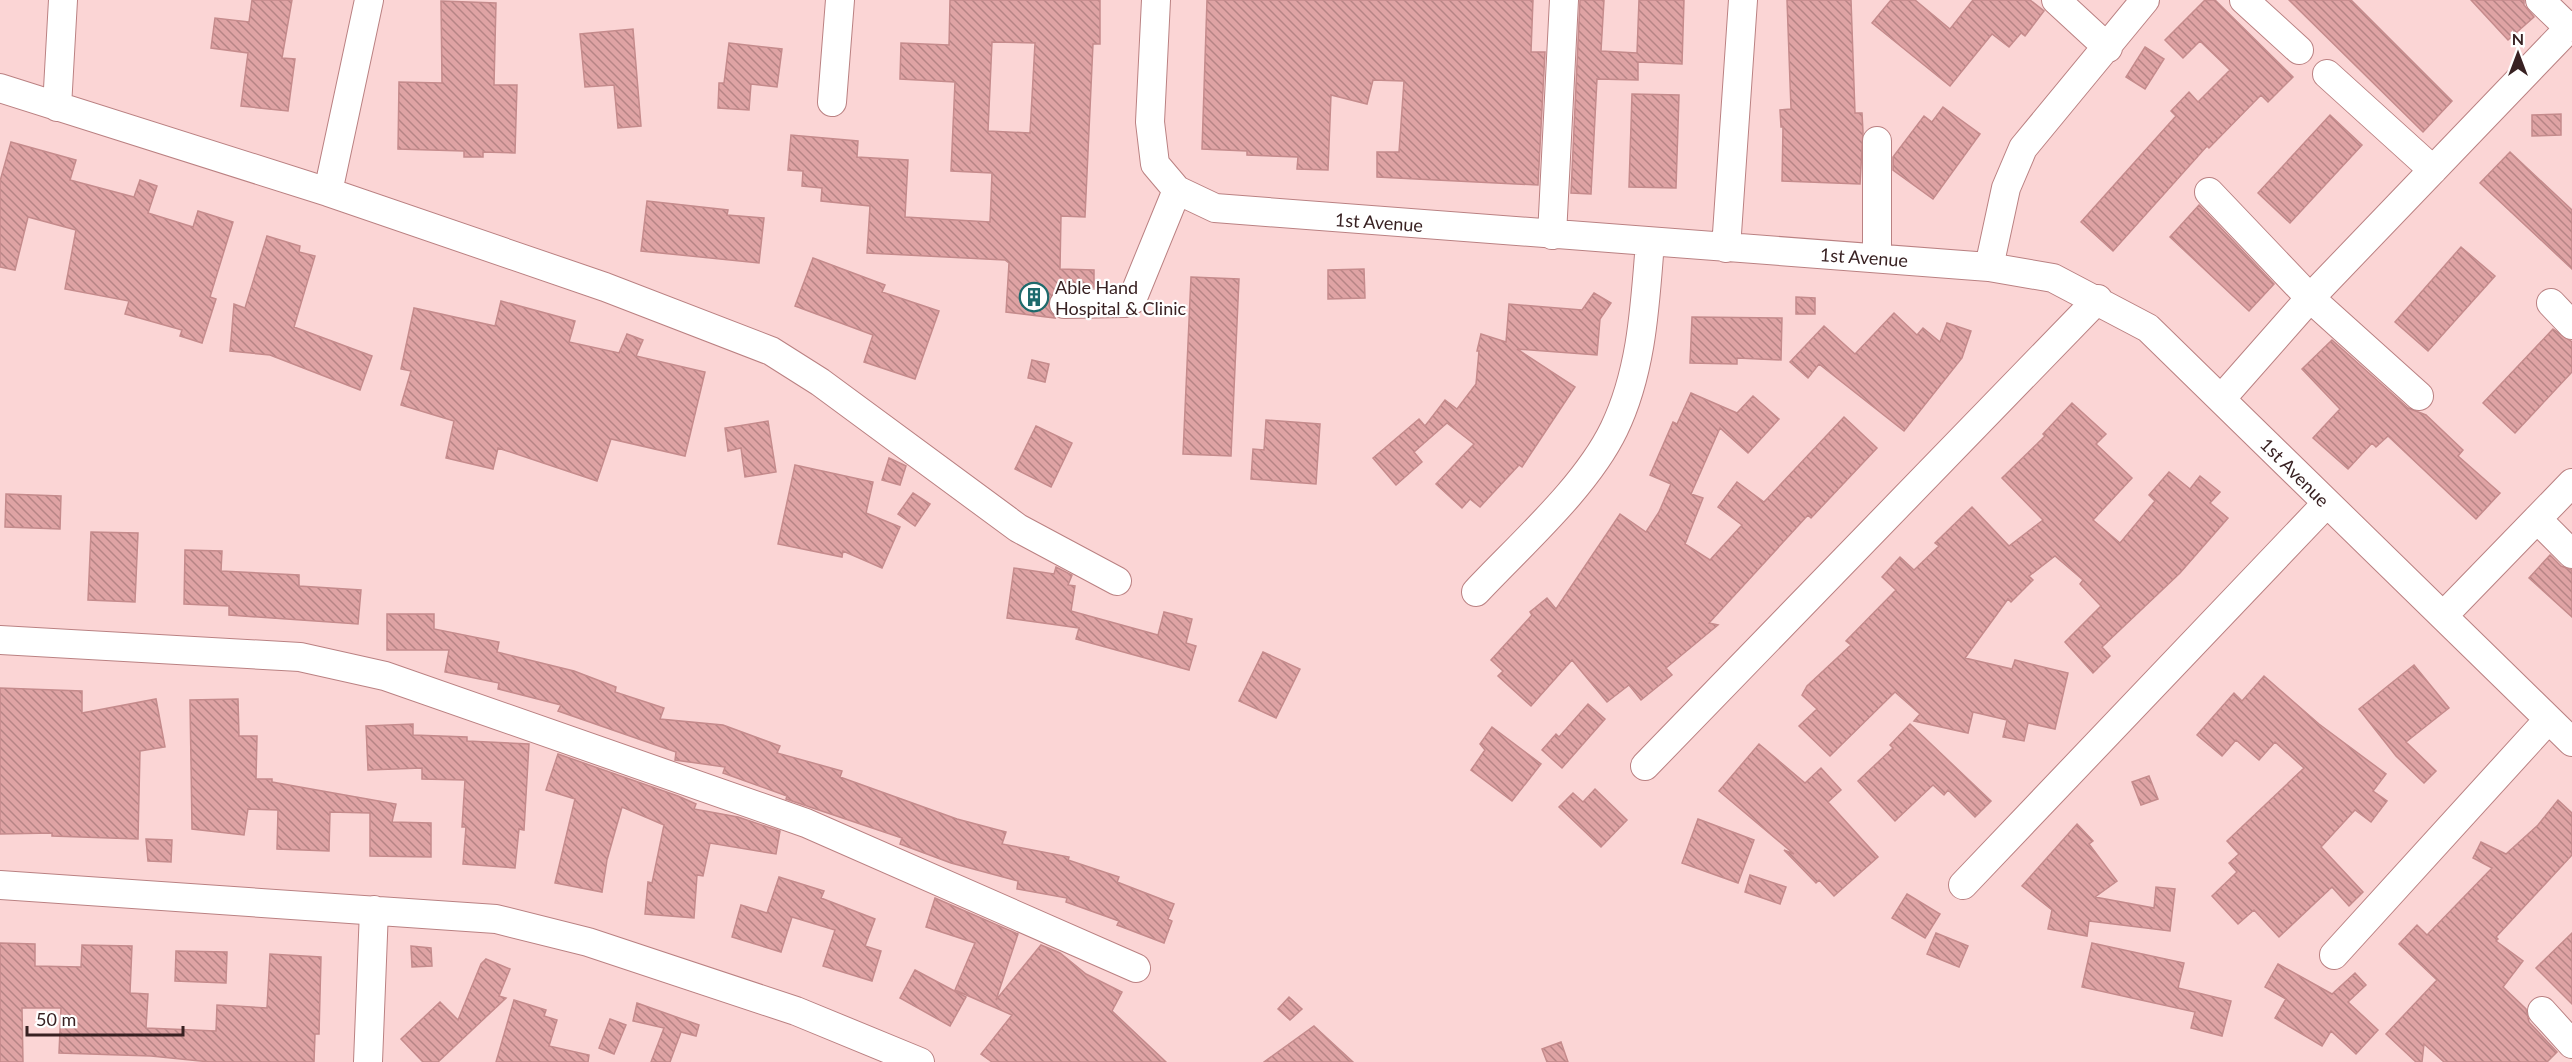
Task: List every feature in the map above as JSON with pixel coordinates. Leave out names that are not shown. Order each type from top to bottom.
[{"type":"street","points":[[57,107],[63,0]]},
{"type":"street","points":[[328,192],[369,0]]},
{"type":"street","points":[[832,102],[840,0]]},
{"type":"street","name":"1st Avenue","points":[[1156,0],[1150,122],[1155,164],[1177,190],[1215,208],[1989,267],[2053,278],[2098,299],[2148,328],[2572,742]]},
{"type":"street","points":[[1552,234],[1564,0]]},
{"type":"street","points":[[1726,248],[1743,0]]},
{"type":"street","points":[[2056,0],[2108,48]]},
{"type":"street","points":[[1989,267],[2006,188],[2023,148],[2048,115],[2108,48],[2145,0]]},
{"type":"street","points":[[2244,0],[2299,50]]},
{"type":"street","points":[[2221,399],[2310,298],[2570,27],[2540,0]]},
{"type":"street","points":[[2327,74],[2433,170]]},
{"type":"street","points":[[0,88],[328,192],[605,287],[771,351],[820,382],[1018,528],[1117,581]]},
{"type":"street","points":[[1877,141],[1877,257]]},
{"type":"street","points":[[1064,304],[1125,303],[1132,300],[1177,190]]},
{"type":"street","points":[[2209,192],[2310,298],[2419,396]]},
{"type":"street","points":[[1476,592],[1587,474],[1614,429],[1635,371],[1644,314],[1650,242]]},
{"type":"street","points":[[1645,766],[2098,299]]},
{"type":"street","points":[[2551,303],[2572,325]]},
{"type":"street","points":[[2443,616],[2572,483]]},
{"type":"street","points":[[1963,885],[2326,504]]},
{"type":"street","points":[[2537,519],[2572,554]]},
{"type":"street","points":[[0,640],[300,657],[384,676],[806,823],[1136,968]]},
{"type":"street","points":[[2334,955],[2548,720]]},
{"type":"street","points":[[0,885],[496,920],[588,942],[796,1011],[921,1062]]},
{"type":"street","points":[[368,1062],[374,910]]},
{"type":"street","points":[[2542,1011],[2572,1044]]},
{"type":"building","points":[[252,0],[292,0],[282,58],[295,59],[288,111],[241,106],[248,53],[211,48],[215,18],[249,22]]},
{"type":"building","points":[[950,0],[1100,0],[1100,44],[1093,44],[1085,217],[1061,216],[1060,269],[1094,270],[1094,287],[1055,290],[1048,304],[1055,318],[1006,312],[1009,263],[1005,260],[867,253],[870,206],[821,201],[822,188],[802,186],[803,171],[788,170],[791,135],[858,141],[857,157],[908,160],[905,217],[990,222],[992,173],[951,171],[955,82],[900,79],[901,43],[949,45]],"holes":[[[992,42],[1035,43],[1030,133],[988,131]]]},
{"type":"building","points":[[1207,0],[1533,0],[1531,52],[1545,52],[1538,185],[1377,177],[1377,152],[1399,152],[1404,81],[1373,80],[1367,104],[1331,95],[1328,170],[1297,169],[1298,157],[1247,155],[1247,151],[1202,149]]},
{"type":"building","points":[[1580,0],[1604,0],[1601,51],[1637,53],[1639,0],[1684,0],[1682,64],[1638,62],[1638,80],[1597,79],[1591,194],[1571,193]]},
{"type":"building","points":[[1787,0],[1851,0],[1855,113],[1862,113],[1863,132],[1860,184],[1782,181],[1783,127],[1781,127],[1780,110],[1791,109]]},
{"type":"building","points":[[1891,0],[1915,0],[1950,29],[1973,0],[2030,0],[2044,11],[2025,36],[2021,33],[2009,47],[1992,34],[1950,86],[1872,23]]},
{"type":"building","points":[[2205,0],[2215,0],[2293,77],[2268,102],[2261,95],[2209,148],[2207,146],[2113,251],[2081,222],[2176,116],[2171,111],[2189,92],[2198,102],[2230,70],[2200,41],[2183,58],[2165,40]]},
{"type":"building","points":[[2289,0],[2351,0],[2452,101],[2423,132]]},
{"type":"building","points":[[2471,0],[2524,0],[2524,5],[2534,17],[2508,40]]},
{"type":"building","points":[[441,1],[496,3],[494,85],[517,85],[515,153],[483,152],[483,157],[464,157],[464,151],[398,149],[399,82],[442,83]]},
{"type":"building","points":[[633,29],[641,126],[618,128],[614,85],[585,87],[580,34]]},
{"type":"building","points":[[729,43],[782,49],[777,87],[751,84],[749,110],[718,108],[719,83],[724,83]]},
{"type":"building","points":[[2145,47],[2164,59],[2145,89],[2126,77]]},
{"type":"building","points":[[1632,94],[1679,95],[1676,188],[1629,187]]},
{"type":"building","points":[[1943,107],[1980,134],[1933,199],[1893,170],[1893,157],[1924,116],[1932,122]]},
{"type":"building","points":[[2561,114],[2561,135],[2532,136],[2532,115]]},
{"type":"building","points":[[2330,115],[2362,145],[2290,223],[2258,193]]},
{"type":"building","points":[[11,142],[76,160],[70,180],[134,197],[140,180],[157,186],[148,213],[193,227],[198,211],[233,222],[210,297],[216,299],[202,343],[180,336],[182,330],[125,314],[129,301],[65,289],[76,230],[28,217],[15,270],[0,267],[0,181]]},
{"type":"building","points":[[2510,152],[2572,210],[2572,269],[2480,183]]},
{"type":"building","points":[[647,201],[728,210],[727,215],[764,218],[759,263],[641,251]]},
{"type":"building","points":[[2199,205],[2274,284],[2249,311],[2170,237]]},
{"type":"building","points":[[267,236],[300,246],[299,252],[315,256],[294,327],[372,356],[360,390],[270,355],[230,351],[234,304],[245,308]]},
{"type":"building","points":[[2461,247],[2495,276],[2428,351],[2395,322]]},
{"type":"building","points":[[813,258],[885,285],[882,292],[939,311],[915,379],[864,362],[873,335],[795,306]]},
{"type":"building","points":[[1364,269],[1365,298],[1328,299],[1328,270]]},
{"type":"building","points":[[1191,277],[1239,279],[1231,456],[1183,454]]},
{"type":"building","points":[[1594,293],[1611,303],[1600,319],[1597,355],[1517,349],[1575,387],[1522,467],[1519,465],[1480,507],[1470,499],[1462,508],[1436,484],[1474,444],[1447,423],[1414,452],[1422,462],[1396,485],[1373,458],[1419,419],[1425,426],[1445,400],[1457,409],[1476,384],[1479,351],[1477,351],[1481,334],[1506,342],[1509,304],[1582,310]]},
{"type":"building","points":[[1796,297],[1815,298],[1815,314],[1796,314]]},
{"type":"building","points":[[501,301],[575,321],[569,342],[619,353],[627,334],[643,340],[636,356],[705,372],[685,456],[611,439],[597,481],[498,448],[493,469],[446,458],[454,421],[401,405],[411,371],[401,369],[414,308],[495,326]]},
{"type":"building","points":[[1894,313],[1917,335],[1923,328],[1940,342],[1947,323],[1971,331],[1962,358],[1904,431],[1819,364],[1808,378],[1790,362],[1824,326],[1855,354]]},
{"type":"building","points":[[1692,317],[1782,318],[1781,360],[1737,358],[1737,364],[1690,363]]},
{"type":"building","points":[[2553,329],[2572,342],[2572,372],[2515,433],[2483,403]]},
{"type":"building","points":[[2332,340],[2408,408],[2426,415],[2463,450],[2458,456],[2500,493],[2476,519],[2388,436],[2376,447],[2372,443],[2348,469],[2313,438],[2340,409],[2302,369]]},
{"type":"building","points":[[1032,360],[1049,364],[1045,382],[1028,378]]},
{"type":"building","points":[[1691,393],[1737,413],[1753,396],[1779,419],[1748,453],[1720,428],[1691,494],[1703,498],[1685,544],[1710,560],[1742,525],[1718,507],[1737,482],[1764,502],[1844,417],[1877,448],[1811,518],[1808,515],[1709,623],[1718,625],[1666,668],[1672,675],[1641,700],[1629,685],[1607,702],[1572,660],[1531,706],[1498,676],[1503,671],[1491,660],[1532,615],[1530,612],[1547,598],[1556,609],[1620,514],[1646,532],[1659,512],[1671,484],[1650,475],[1673,422],[1677,424]]},
{"type":"building","points":[[2072,403],[2106,434],[2096,444],[2132,478],[2093,520],[2120,543],[2155,501],[2149,495],[2169,472],[2190,489],[2200,476],[2220,492],[2210,503],[2228,518],[2180,573],[2102,647],[2110,656],[2093,673],[2065,642],[2101,606],[2080,584],[2083,580],[2055,556],[2029,576],[2033,580],[2011,602],[2008,599],[1965,658],[2012,669],[2015,660],[2068,673],[2055,729],[2028,723],[2024,741],[2003,737],[2007,720],[1973,712],[1968,733],[1914,721],[1920,714],[1895,692],[1830,756],[1799,726],[1817,709],[1802,695],[1807,686],[1851,645],[1846,641],[1896,590],[1882,577],[1900,557],[1914,570],[1939,546],[1935,543],[1972,507],[2009,546],[2043,520],[2002,478],[2045,436],[2043,434]]},
{"type":"building","points":[[1266,420],[1320,424],[1316,484],[1251,479],[1253,449],[1264,450]]},
{"type":"building","points":[[768,421],[776,472],[745,477],[741,448],[728,451],[725,428]]},
{"type":"building","points":[[1036,426],[1072,443],[1051,487],[1015,469]]},
{"type":"building","points":[[889,458],[906,466],[900,485],[882,480]]},
{"type":"building","points":[[795,465],[873,482],[866,513],[900,527],[882,568],[843,551],[842,557],[778,544]]},
{"type":"building","points":[[913,493],[930,504],[915,526],[898,514]]},
{"type":"building","points":[[6,494],[61,496],[60,529],[5,527]]},
{"type":"building","points":[[91,532],[138,533],[135,602],[88,600]]},
{"type":"building","points":[[185,550],[222,551],[221,571],[299,575],[299,586],[361,590],[358,624],[229,615],[229,606],[184,604]]},
{"type":"building","points":[[2550,555],[2561,566],[2572,570],[2572,617],[2529,578]]},
{"type":"building","points":[[1056,567],[1072,575],[1068,585],[1075,586],[1071,611],[1158,635],[1164,612],[1192,619],[1186,643],[1196,646],[1189,670],[1076,639],[1079,628],[1007,618],[1014,568],[1054,574]]},
{"type":"building","points":[[387,614],[434,614],[434,629],[499,642],[497,652],[574,671],[616,687],[615,692],[664,708],[660,719],[723,725],[780,746],[777,753],[842,771],[840,777],[957,819],[1006,832],[1002,844],[1069,857],[1068,860],[1119,877],[1117,882],[1174,904],[1168,919],[1172,921],[1164,943],[1117,925],[1119,921],[1066,902],[1067,898],[1017,889],[1018,881],[951,863],[900,844],[902,838],[786,799],[787,796],[723,773],[725,767],[675,760],[676,752],[558,711],[561,705],[498,689],[499,683],[445,672],[449,650],[387,650]]},
{"type":"building","points":[[1263,652],[1300,669],[1276,718],[1239,701]]},
{"type":"building","points":[[2414,665],[2449,708],[2406,742],[2436,771],[2424,783],[2396,756],[2359,709]]},
{"type":"building","points":[[2264,676],[2319,724],[2386,774],[2373,791],[2387,801],[2371,822],[2355,810],[2321,847],[2363,892],[2349,906],[2332,887],[2279,937],[2254,910],[2238,924],[2212,896],[2237,872],[2229,863],[2239,854],[2227,841],[2304,768],[2275,742],[2259,760],[2236,740],[2222,756],[2197,735],[2234,693],[2242,701]]},
{"type":"building","points":[[0,688],[82,691],[82,713],[156,699],[165,747],[140,751],[138,839],[52,836],[52,833],[0,834]]},
{"type":"building","points":[[238,699],[239,736],[257,736],[256,779],[272,779],[272,782],[396,804],[392,822],[431,823],[431,857],[370,856],[370,813],[330,812],[329,851],[277,849],[278,810],[248,809],[244,835],[192,829],[190,700]]},
{"type":"building","points":[[1588,704],[1605,719],[1562,768],[1542,750],[1556,734],[1559,737]]},
{"type":"building","points":[[413,724],[413,735],[467,737],[467,741],[529,744],[524,830],[519,829],[515,868],[463,864],[466,827],[462,827],[465,780],[422,779],[422,768],[368,770],[366,726]]},
{"type":"building","points":[[1910,724],[1991,801],[1975,817],[1948,790],[1944,795],[1933,785],[1895,821],[1858,781],[1893,748],[1890,745]]},
{"type":"building","points":[[1492,727],[1541,764],[1512,801],[1471,770],[1485,750],[1480,744]]},
{"type":"building","points":[[1759,744],[1805,783],[1821,768],[1841,790],[1828,802],[1878,857],[1834,896],[1819,880],[1816,883],[1784,850],[1794,854],[1719,791]]},
{"type":"building","points":[[558,754],[678,796],[696,804],[694,809],[738,817],[780,831],[776,854],[710,843],[703,876],[697,875],[694,918],[645,914],[648,882],[652,883],[664,825],[622,807],[607,860],[602,892],[555,883],[575,799],[546,790]]},
{"type":"building","points":[[2149,776],[2158,799],[2141,805],[2132,782]]},
{"type":"building","points":[[1595,789],[1627,820],[1601,847],[1559,807],[1573,793],[1583,802]]},
{"type":"building","points":[[2558,800],[2572,813],[2572,855],[2496,937],[2498,939],[2496,941],[2523,961],[2503,987],[2526,1009],[2529,1022],[2557,1052],[2547,1062],[2444,1062],[2424,1044],[2422,1062],[2416,1062],[2386,1034],[2437,980],[2399,944],[2417,925],[2427,935],[2492,868],[2473,858],[2481,842],[2506,854],[2538,825]]},
{"type":"building","points":[[1698,819],[1754,840],[1738,883],[1682,863]]},
{"type":"building","points":[[2077,824],[2093,841],[2089,844],[2117,881],[2095,897],[2154,908],[2156,887],[2175,889],[2170,931],[2089,921],[2087,936],[2048,929],[2052,910],[2022,886]]},
{"type":"building","points":[[146,839],[172,840],[171,862],[148,861]]},
{"type":"building","points":[[1750,875],[1786,887],[1780,904],[1745,892]]},
{"type":"building","points":[[779,877],[824,891],[821,898],[875,919],[865,946],[881,951],[872,981],[823,966],[835,930],[792,917],[781,952],[732,937],[741,905],[767,913]]},
{"type":"building","points":[[1907,894],[1940,914],[1925,938],[1892,918]]},
{"type":"building","points":[[935,898],[1018,934],[996,1000],[1041,945],[1060,953],[1086,974],[1122,992],[1112,1011],[1166,1062],[992,1062],[981,1054],[1012,1015],[955,990],[975,943],[926,927]]},
{"type":"building","points":[[1936,933],[1968,946],[1959,967],[1927,954]]},
{"type":"building","points":[[2572,933],[2572,1004],[2536,968]]},
{"type":"building","points":[[0,943],[35,944],[35,966],[81,967],[82,945],[132,946],[130,993],[148,994],[146,1028],[216,1031],[217,1005],[267,1008],[270,954],[321,957],[319,1034],[315,1034],[314,1062],[210,1062],[151,1056],[59,1053],[61,1008],[22,1008],[23,1062],[0,1062]]},
{"type":"building","points":[[2092,943],[2184,963],[2178,988],[2231,1001],[2222,1036],[2191,1028],[2195,1012],[2082,987]]},
{"type":"building","points":[[411,946],[431,948],[432,966],[412,967]]},
{"type":"building","points":[[176,951],[227,952],[226,983],[175,981]]},
{"type":"building","points":[[486,959],[510,969],[499,996],[506,998],[438,1062],[423,1062],[401,1039],[440,1002],[458,1020],[481,964]]},
{"type":"building","points":[[2278,964],[2332,994],[2355,973],[2366,985],[2348,1002],[2378,1030],[2356,1054],[2331,1031],[2322,1046],[2275,1018],[2286,999],[2265,987]]},
{"type":"building","points":[[915,970],[966,997],[950,1026],[900,998]]},
{"type":"building","points":[[1289,997],[1302,1009],[1290,1020],[1278,1009]]},
{"type":"building","points":[[514,1000],[546,1010],[544,1016],[557,1020],[549,1046],[589,1055],[588,1062],[496,1062]]},
{"type":"building","points":[[637,1003],[699,1025],[696,1036],[681,1032],[670,1062],[651,1062],[664,1028],[633,1021]]},
{"type":"building","points":[[610,1019],[626,1025],[614,1054],[599,1048]]},
{"type":"building","points":[[1314,1026],[1353,1062],[1264,1062]]},
{"type":"building","points":[[1561,1042],[1568,1062],[1547,1062],[1542,1049]]},
{"type":"place","name":"Able Hand Hospital & Clinic","points":[[1034,297]]}]
